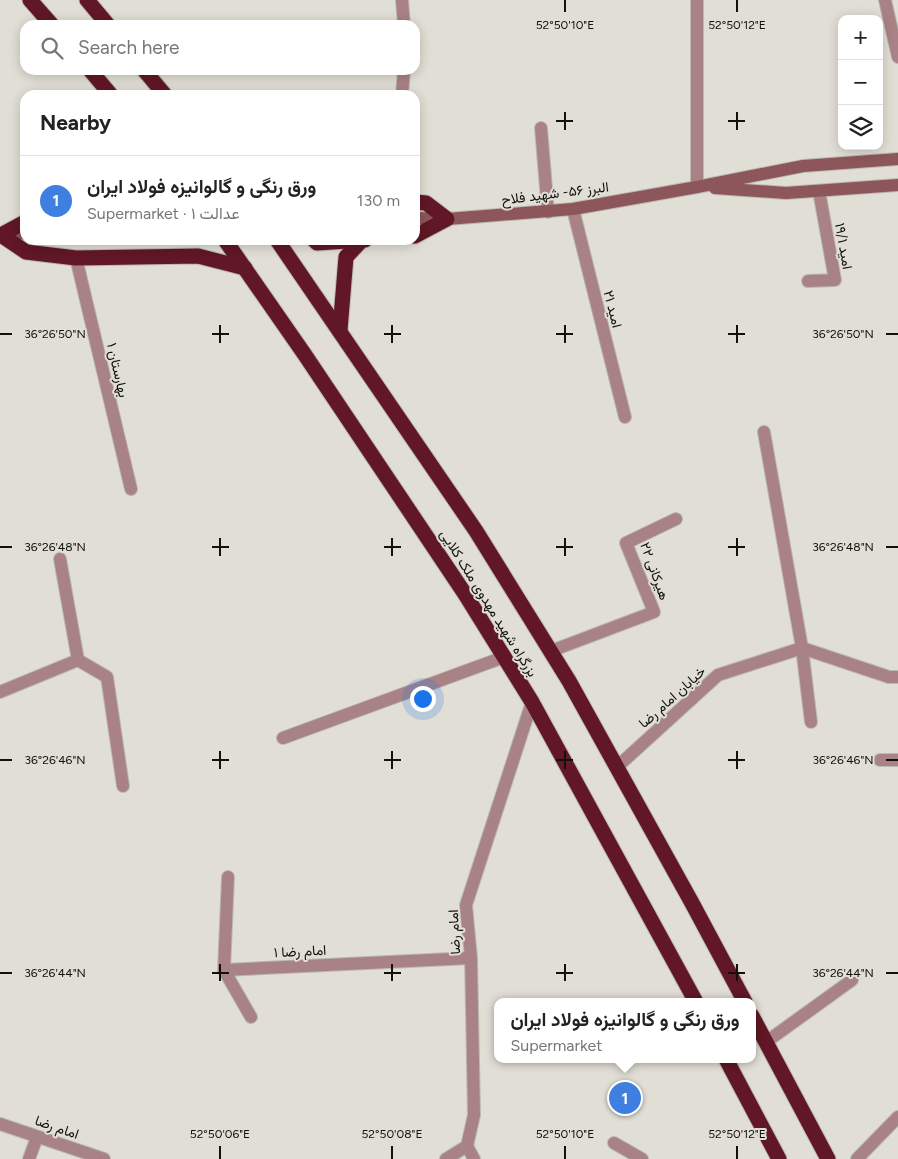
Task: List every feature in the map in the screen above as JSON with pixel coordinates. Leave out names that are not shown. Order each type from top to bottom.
[{"type":"highway","points":[[30,0],[48,20]]},
{"type":"highway","points":[[87,0],[104,20]]},
{"type":"highway","points":[[94,75],[106,90]]},
{"type":"highway","points":[[148,75],[161,90]]},
{"type":"highway","points":[[420,202],[426,203],[448,219],[420,233]]},
{"type":"highway","points":[[20,225],[0,235],[26,252],[76,258],[198,256],[245,268]]},
{"type":"highway","name":"بزرگراه شهید مهدوی ملک کلایی","points":[[229,245],[390,481],[465,594],[532,702],[694,998]]},
{"type":"highway","name":"بزرگراه شهید مهدوی ملک کلایی","points":[[280,245],[476,531],[570,681],[743,998]]},
{"type":"highway","points":[[340,330],[346,257],[358,245]]},
{"type":"highway","points":[[756,1023],[828,1159]]},
{"type":"highway","points":[[728,1063],[779,1159]]},
{"type":"street","points":[[402,0],[404,20]]},
{"type":"street","points":[[697,0],[697,187]]},
{"type":"street","points":[[886,0],[898,57]]},
{"type":"street","points":[[402,90],[404,75]]},
{"type":"street","points":[[541,128],[548,212]]},
{"type":"street","name":"البرز ۵۶- شهید فلاح","points":[[420,218],[448,219],[573,209],[803,166],[898,159]]},
{"type":"street","name":"البرز ۵۶- شهید فلاح","points":[[697,187],[786,193],[898,185]]},
{"type":"street","name":"امید ۱۹/۱","points":[[808,281],[835,280],[819,191]]},
{"type":"street","name":"امید ۲۱","points":[[573,209],[625,417]]},
{"type":"street","points":[[0,235],[20,233]]},
{"type":"street","name":"بهارستان ۱","points":[[76,258],[131,489]]},
{"type":"street","points":[[764,432],[802,648],[811,722]]},
{"type":"street","name":"هیرکانی ۲۲","points":[[551,651],[654,612],[626,543],[676,519]]},
{"type":"street","points":[[60,559],[78,660],[107,677],[123,786]]},
{"type":"street","points":[[802,648],[889,677],[898,677]]},
{"type":"street","name":"خیابان امام رضا","points":[[617,767],[718,675],[802,648]]},
{"type":"street","points":[[283,738],[504,657]]},
{"type":"street","points":[[0,692],[78,660]]},
{"type":"street","name":"امام رضا","points":[[467,1146],[474,1116],[471,958],[466,906],[532,702]]},
{"type":"street","points":[[880,760],[898,760]]},
{"type":"street","points":[[228,877],[224,970],[252,1017]]},
{"type":"street","name":"امام رضا ۱","points":[[224,970],[471,958]]},
{"type":"street","points":[[766,1042],[852,980]]},
{"type":"street","points":[[857,1159],[898,1117]]},
{"type":"street","name":"امام رضا","points":[[0,1124],[104,1159]]},
{"type":"street","points":[[29,1159],[37,1137]]},
{"type":"street","points":[[614,1144],[642,1159]]},
{"type":"street","points":[[446,1159],[467,1146],[474,1159]]},
{"type":"place","name":"ورق رنگی و گالوانیزه فولاد ایران","points":[[625,1098]]}]
